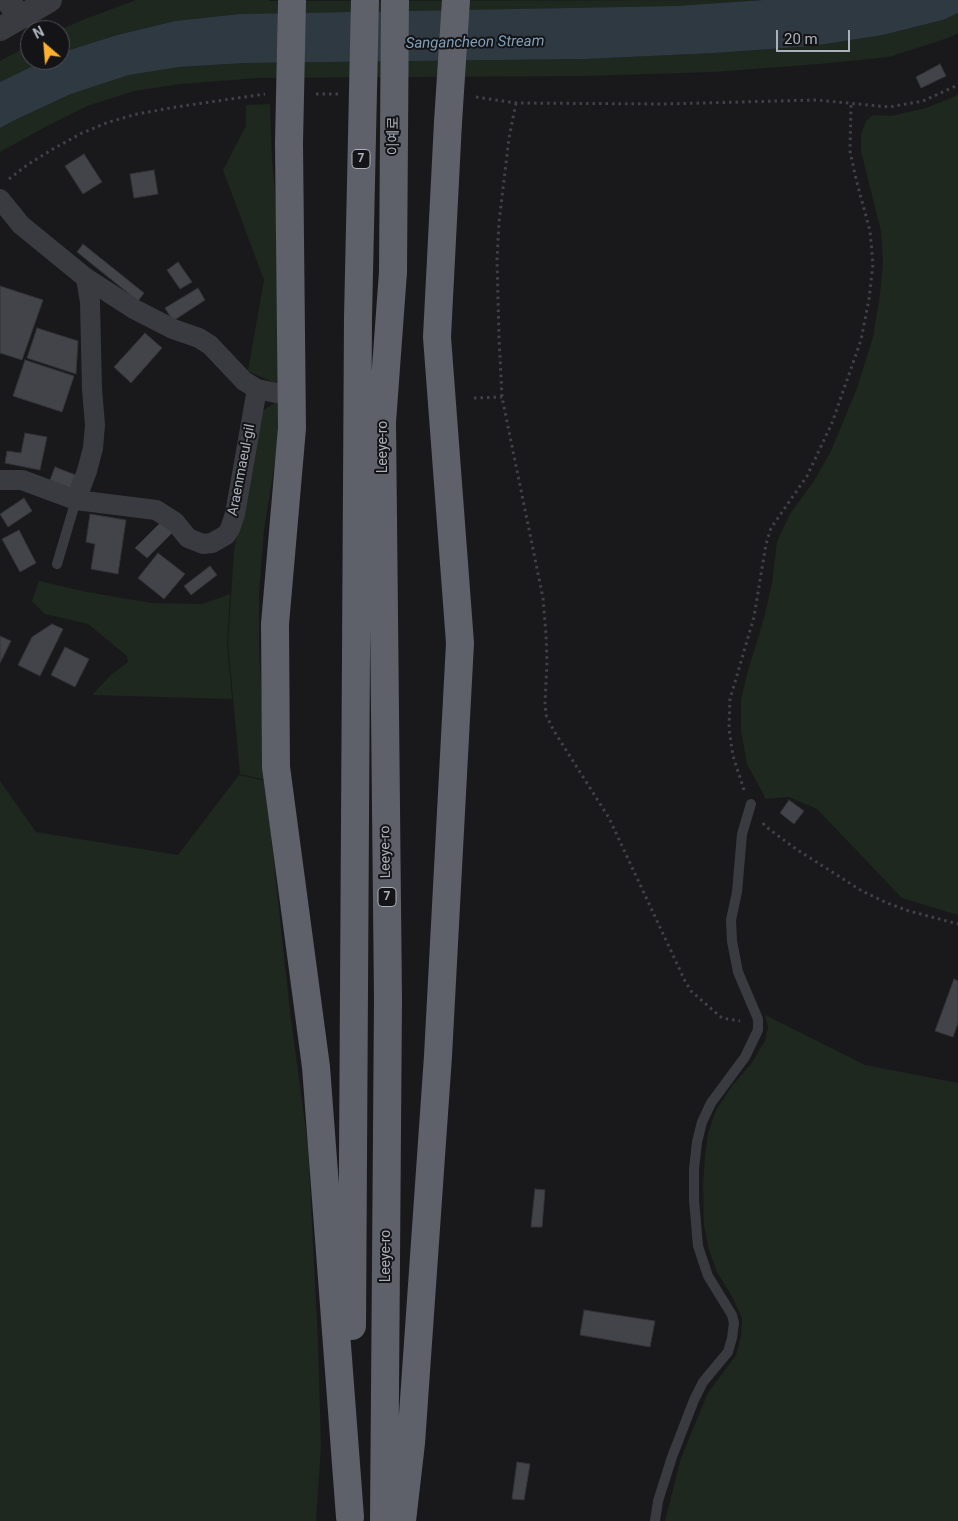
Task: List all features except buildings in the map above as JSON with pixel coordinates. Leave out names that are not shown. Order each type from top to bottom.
[{"type":"highway","name":"Leeye-ro","points":[[350,1519],[358,318],[365,0]]},
{"type":"highway","name":"이예로","points":[[393,272],[395,0]]},
{"type":"highway","points":[[402,1521],[411,1444],[438,1056],[460,643],[437,338],[456,0]]},
{"type":"highway","points":[[292,1],[289,143],[292,428],[275,624],[276,767],[316,1067],[350,1519]]},
{"type":"highway","name":"Leeye-ro","points":[[384,1521],[388,1000],[382,422],[393,272]]},
{"type":"street","points":[[0,29],[13,8],[50,0]]},
{"type":"street","name":"Araenmaeul-gil","points":[[0,199],[21,225],[86,278],[134,309],[172,329],[199,338],[210,346],[238,375],[267,390],[230,529],[220,540],[212,543],[202,544],[188,538],[175,522],[156,510],[76,500],[22,480],[0,480]]},
{"type":"street","points":[[76,500],[93,448],[95,426],[92,389],[90,302],[86,278]]},
{"type":"lane","points":[[57,564],[76,500]]},
{"type":"lane","points":[[655,1521],[658,1501],[672,1457],[694,1400],[703,1382],[728,1352],[732,1338],[734,1323],[732,1314],[708,1276],[698,1246],[694,1209],[694,1169],[697,1142],[702,1122],[711,1103],[745,1057],[758,1030],[758,1019],[738,972],[732,941],[731,920],[737,892],[742,834],[751,804]]},
{"type":"path","points":[[516,103],[509,138],[499,222],[499,338],[502,397],[543,598],[547,662],[545,709],[549,722],[609,818],[691,991],[722,1018],[745,1021],[758,1019]]},
{"type":"path","points":[[851,104],[850,151],[870,231],[872,264],[869,299],[860,340],[832,423],[807,476],[770,528],[754,617],[730,700],[729,729],[733,756],[741,783],[751,804],[765,826],[796,849],[862,891],[909,911],[958,924]]},
{"type":"path","points":[[474,398],[502,397]]},
{"type":"green space","points":[[136,0],[763,0],[676,6],[239,14],[175,21],[117,35],[70,50],[70,26]]},
{"type":"green space","points":[[958,13],[958,33],[948,38],[889,57],[819,64],[713,72],[584,76],[258,78],[181,84],[134,91],[87,106],[0,152],[0,128],[17,119],[71,94],[129,75],[179,67],[245,63],[586,59],[715,53],[813,46],[883,35],[943,20]]},
{"type":"green space","points":[[20,50],[20,70],[25,70],[0,82],[0,61]]},
{"type":"green space","points":[[958,95],[958,915],[902,898],[817,809],[789,797],[766,799],[747,764],[741,730],[741,700],[772,583],[777,542],[790,514],[814,481],[831,451],[857,388],[873,337],[883,262],[881,231],[861,151],[861,134],[866,121],[873,115],[891,116],[926,108]]},
{"type":"green space","points":[[270,104],[272,160],[287,318],[281,424],[264,530],[259,593],[259,647],[266,780],[240,774],[228,642],[234,551],[257,422],[265,409],[276,402],[277,384],[248,371],[264,280],[223,170],[246,126],[246,105]]},
{"type":"green space","points":[[39,581],[87,592],[151,603],[202,604],[230,594],[227,642],[232,699],[92,695],[111,675],[128,662],[127,656],[88,624],[45,614],[32,601]]},
{"type":"green space","points":[[239,775],[265,781],[290,1011],[308,1146],[318,1342],[321,1447],[316,1521],[0,1521],[0,781],[36,832],[178,855]]},
{"type":"green space","points":[[765,1015],[865,1065],[958,1083],[958,1521],[665,1521],[681,1458],[708,1393],[736,1355],[741,1336],[742,1319],[734,1300],[717,1272],[709,1250],[704,1226],[703,1186],[705,1156],[708,1134],[716,1110],[732,1086],[751,1064],[765,1041],[768,1027]]},
{"type":"water","name":"Sangancheon Stream","points":[[763,0],[958,0],[958,13],[943,20],[883,35],[813,46],[715,53],[586,59],[245,63],[179,67],[129,75],[71,94],[0,128],[0,82],[25,70],[70,70],[70,50],[117,35],[175,21],[239,14],[676,6]]}]
